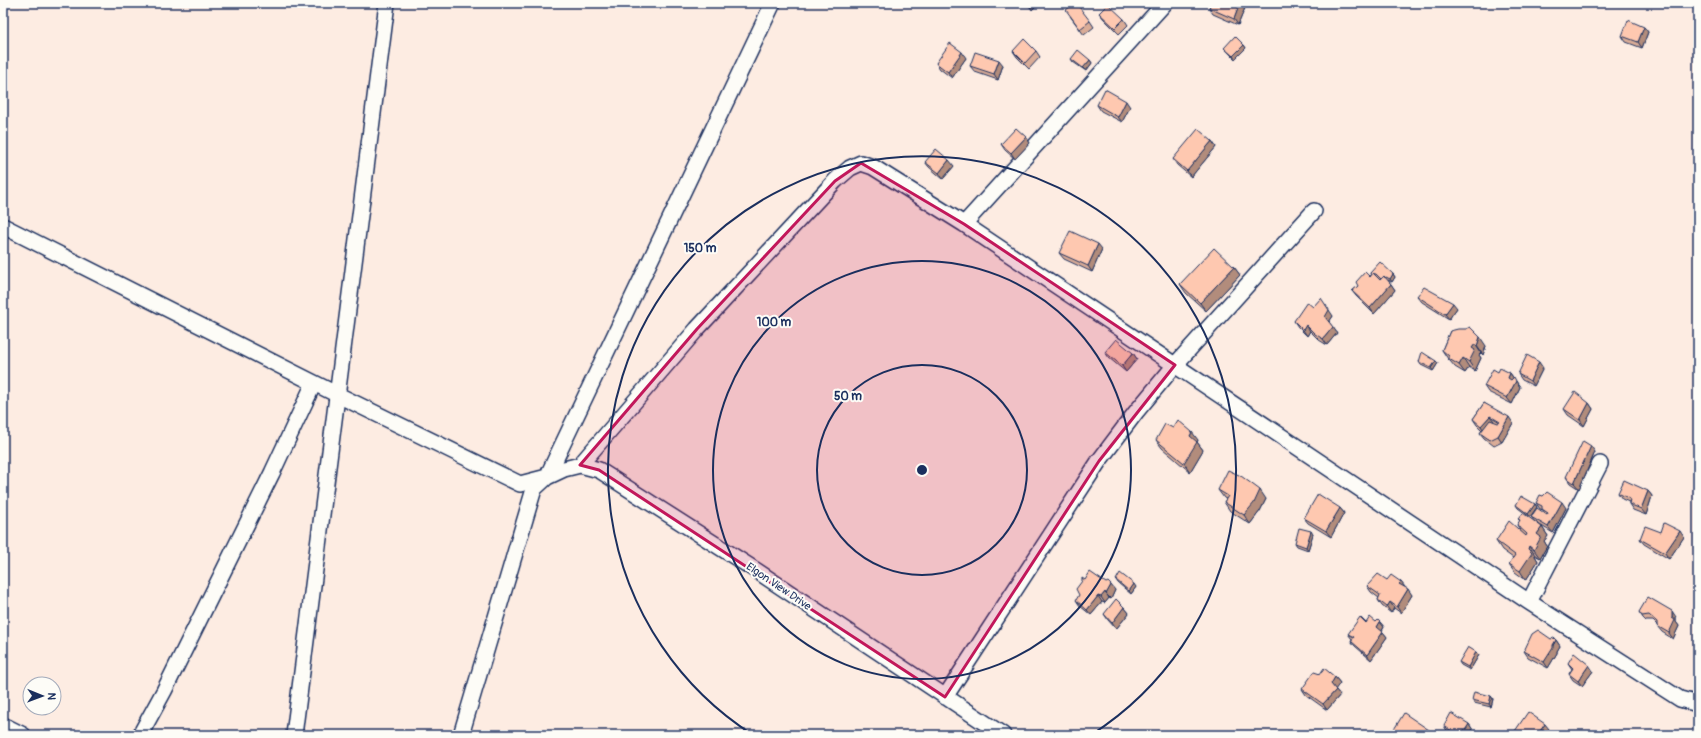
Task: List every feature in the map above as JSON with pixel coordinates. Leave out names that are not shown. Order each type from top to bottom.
[{"type":"street","points":[[294,735],[387,3]]},
{"type":"street","points":[[461,735],[534,489],[546,477],[773,3]]},
{"type":"street","points":[[964,224],[1165,3]]},
{"type":"street","points":[[580,465],[697,329],[835,181],[850,168],[861,163],[874,167],[964,224],[1529,602],[1680,699],[1698,704]]},
{"type":"street","points":[[945,697],[1099,461],[1136,412],[1175,365],[1314,211]]},
{"type":"street","points":[[3,226],[338,395],[520,484],[546,477]]},
{"type":"street","points":[[140,735],[164,692],[272,473],[314,383]]},
{"type":"street","points":[[1529,602],[1600,464]]},
{"type":"street","name":"Elgon View Drive","points":[[546,477],[564,468],[580,465],[599,470],[757,571],[1004,735]]},
{"type":"street","points":[[3,725],[23,735]]},
{"type":"highlighted area","points":[[861,163],[964,224],[1175,365],[1099,461],[945,697],[599,470],[580,465],[697,329],[835,181]]},
{"type":"building","points":[[1025,3],[1034,3],[1030,7]]},
{"type":"building","points":[[1075,3],[1090,21],[1080,29],[1066,10]]},
{"type":"building","points":[[1211,3],[1240,3],[1234,19],[1209,8]]},
{"type":"building","points":[[1108,4],[1124,19],[1115,28],[1099,13]]},
{"type":"building","points":[[1628,20],[1644,27],[1638,42],[1622,36]]},
{"type":"building","points":[[1235,36],[1244,45],[1233,56],[1224,48]]},
{"type":"building","points":[[1024,39],[1036,51],[1025,63],[1013,51]]},
{"type":"building","points":[[950,43],[962,52],[948,72],[936,63]]},
{"type":"building","points":[[1078,50],[1090,60],[1083,68],[1071,59]]},
{"type":"building","points":[[975,52],[999,60],[994,74],[970,66]]},
{"type":"building","points":[[1105,89],[1126,101],[1118,117],[1097,105]]},
{"type":"building","points":[[1016,128],[1026,137],[1011,153],[1001,144]]},
{"type":"building","points":[[1198,129],[1212,141],[1187,171],[1173,159]]},
{"type":"building","points":[[936,149],[949,160],[939,173],[925,162]]},
{"type":"building","points":[[1070,231],[1098,244],[1088,266],[1059,253]]},
{"type":"building","points":[[1214,248],[1234,267],[1200,303],[1180,284]]},
{"type":"building","points":[[1380,262],[1393,274],[1390,279],[1385,278],[1384,276],[1381,279],[1373,273],[1371,275],[1370,273]]},
{"type":"building","points":[[1365,272],[1370,277],[1373,273],[1380,280],[1384,276],[1391,284],[1370,308],[1352,291],[1358,286],[1356,282]]},
{"type":"building","points":[[1424,287],[1453,303],[1445,314],[1417,296]]},
{"type":"building","points":[[1321,298],[1329,310],[1325,317],[1333,327],[1323,339],[1315,334],[1306,325],[1303,330],[1294,321],[1307,302],[1313,307]]},
{"type":"building","points":[[1470,327],[1480,337],[1477,346],[1475,344],[1472,348],[1475,350],[1469,362],[1463,358],[1459,365],[1449,359],[1449,356],[1442,350],[1450,331]]},
{"type":"building","points":[[1116,339],[1133,353],[1122,366],[1105,352]]},
{"type":"building","points":[[1422,352],[1436,361],[1431,368],[1419,362]]},
{"type":"building","points":[[1527,355],[1539,362],[1530,381],[1518,374]]},
{"type":"building","points":[[1500,368],[1510,373],[1508,378],[1511,380],[1514,377],[1516,381],[1507,398],[1484,386],[1493,369],[1498,372]]},
{"type":"building","points":[[1575,392],[1589,403],[1580,420],[1564,409]]},
{"type":"building","points":[[1484,403],[1509,417],[1498,436],[1490,440],[1480,433],[1490,420],[1498,423],[1500,422],[1490,416],[1481,426],[1473,419]]},
{"type":"building","points":[[1178,420],[1192,432],[1190,436],[1197,442],[1184,463],[1156,440],[1165,424],[1173,428]]},
{"type":"building","points":[[1583,441],[1591,446],[1574,483],[1566,477]]},
{"type":"building","points":[[1228,470],[1241,476],[1260,490],[1254,503],[1244,515],[1224,502],[1228,496],[1218,490]]},
{"type":"building","points":[[1624,480],[1648,491],[1641,509],[1629,504],[1630,499],[1618,493]]},
{"type":"building","points":[[1547,492],[1562,502],[1548,527],[1531,517],[1537,508],[1547,515],[1548,513],[1542,509],[1542,506],[1536,503],[1540,495],[1543,496]]},
{"type":"building","points":[[1318,494],[1340,508],[1326,531],[1304,518]]},
{"type":"building","points":[[1521,496],[1535,504],[1528,514],[1516,505]]},
{"type":"building","points":[[1523,513],[1542,527],[1537,534],[1541,537],[1534,550],[1529,546],[1528,549],[1532,553],[1520,571],[1509,564],[1515,555],[1496,541],[1509,521],[1526,536],[1527,534],[1517,525],[1520,520],[1518,519]]},
{"type":"building","points":[[1664,523],[1680,531],[1665,553],[1640,539],[1645,526],[1661,532]]},
{"type":"building","points":[[1299,528],[1311,531],[1306,547],[1295,543]]},
{"type":"building","points":[[1090,572],[1111,585],[1106,594],[1105,592],[1101,597],[1098,596],[1087,610],[1076,600],[1079,595],[1076,589],[1082,581],[1082,578],[1085,580]]},
{"type":"building","points":[[1120,573],[1134,584],[1129,591],[1116,580]]},
{"type":"building","points":[[1378,574],[1387,580],[1391,575],[1401,582],[1399,584],[1408,589],[1397,607],[1390,602],[1387,607],[1378,600],[1380,595],[1367,586]]},
{"type":"building","points":[[1648,597],[1672,611],[1672,618],[1675,620],[1669,633],[1657,626],[1657,622],[1649,615],[1642,616],[1639,612]]},
{"type":"building","points":[[1116,599],[1124,607],[1112,623],[1104,614]]},
{"type":"building","points":[[1360,617],[1366,623],[1370,617],[1376,622],[1378,620],[1380,622],[1377,627],[1383,632],[1367,655],[1351,641],[1354,637],[1348,634]]},
{"type":"building","points":[[1538,630],[1551,639],[1554,638],[1556,640],[1544,662],[1524,651],[1532,634]]},
{"type":"building","points":[[1468,647],[1476,652],[1468,667],[1459,662]]},
{"type":"building","points":[[1574,653],[1589,665],[1578,681],[1569,674],[1573,668],[1568,663]]},
{"type":"building","points":[[1324,668],[1335,677],[1331,684],[1336,690],[1323,704],[1302,689],[1314,672],[1320,674]]},
{"type":"building","points":[[1474,692],[1491,696],[1489,704],[1472,700]]},
{"type":"building","points":[[1528,712],[1545,724],[1540,731],[1544,735],[1521,735],[1515,731]]},
{"type":"building","points":[[1404,713],[1429,730],[1426,735],[1400,735],[1393,731]]},
{"type":"building","points":[[1451,713],[1469,724],[1462,735],[1458,735],[1444,726]]}]
